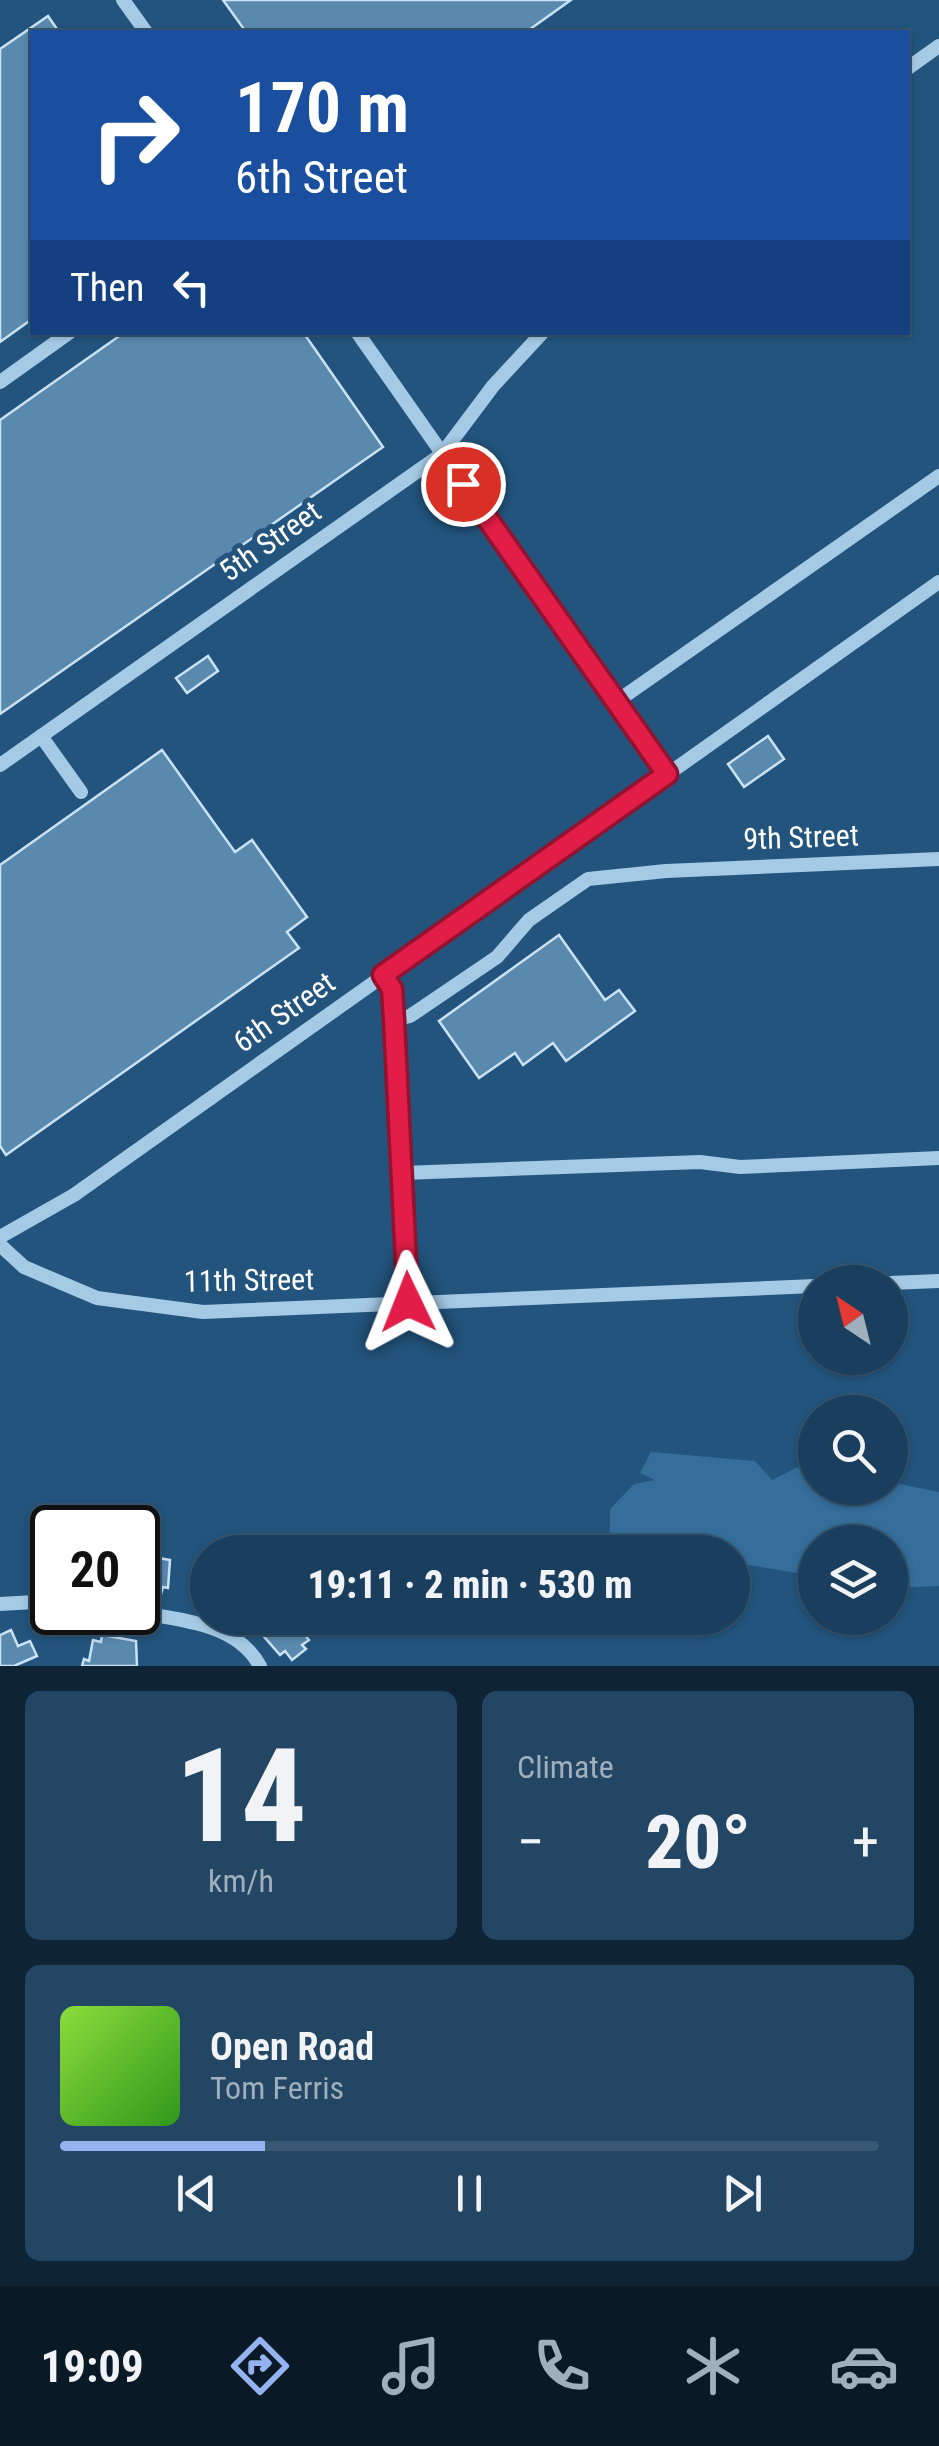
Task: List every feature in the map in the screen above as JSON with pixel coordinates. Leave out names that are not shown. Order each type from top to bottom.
[{"type":"street","points":[[123,0],[145,30]]},
{"type":"street","points":[[910,67],[939,46]]},
{"type":"street","points":[[0,382],[66,335]]},
{"type":"street","points":[[359,335],[667,774]]},
{"type":"street","name":"5th Street","points":[[0,765],[442,454],[493,386],[540,335]]},
{"type":"street","points":[[616,702],[939,476]]},
{"type":"street","name":"6th Street","points":[[0,1241],[74,1195],[939,582]]},
{"type":"street","points":[[41,736],[82,792]]},
{"type":"street","name":"9th Street","points":[[394,1020],[410,1016],[497,957],[528,920],[588,879],[666,871],[939,859]]},
{"type":"street","points":[[383,975],[392,989],[408,1302]]},
{"type":"street","points":[[403,1173],[939,1158]]},
{"type":"street","name":"11th Street","points":[[0,1241],[24,1267],[96,1298],[204,1312],[798,1287]]},
{"type":"street","points":[[908,1282],[939,1281]]},
{"type":"street","points":[[0,1604],[30,1602]]},
{"type":"street","points":[[160,1618],[230,1634],[253,1652],[260,1666]]},
{"type":"shaded area","points":[[651,1452],[755,1461],[772,1480],[798,1467],[798,1505],[908,1505],[908,1486],[939,1492],[939,1586],[908,1587],[908,1525],[798,1525],[798,1573],[750,1565],[750,1535],[612,1535],[610,1509],[634,1484],[655,1480],[640,1473]]},
{"type":"building","points":[[223,0],[571,0],[529,30],[245,30]]},
{"type":"building","points":[[48,16],[58,30],[30,30],[30,320],[0,342],[0,49]]},
{"type":"building","points":[[121,335],[305,335],[383,447],[0,714],[0,420]]},
{"type":"building","points":[[208,656],[218,671],[187,693],[176,678]]},
{"type":"building","points":[[768,736],[784,759],[744,787],[728,764]]},
{"type":"building","points":[[162,750],[235,852],[252,840],[307,917],[287,932],[299,948],[6,1155],[0,1146],[0,865]]},
{"type":"building","points":[[559,935],[605,1000],[619,990],[635,1011],[566,1061],[553,1043],[523,1065],[515,1053],[479,1078],[439,1021]]},
{"type":"building","points":[[160,1558],[170,1560],[168,1588],[163,1587],[160,1598]]},
{"type":"building","points":[[11,1630],[18,1646],[30,1641],[37,1656],[14,1666],[0,1666],[0,1635]]},
{"type":"building","points":[[102,1635],[136,1641],[137,1666],[82,1666],[84,1659],[89,1661],[93,1640],[101,1642]]},
{"type":"building","points":[[263,1635],[305,1635],[309,1640],[302,1645],[306,1649],[292,1660],[285,1651],[280,1655]]},
{"type":"route","points":[[408,1302],[392,989],[383,975],[667,774],[463,484]]}]
